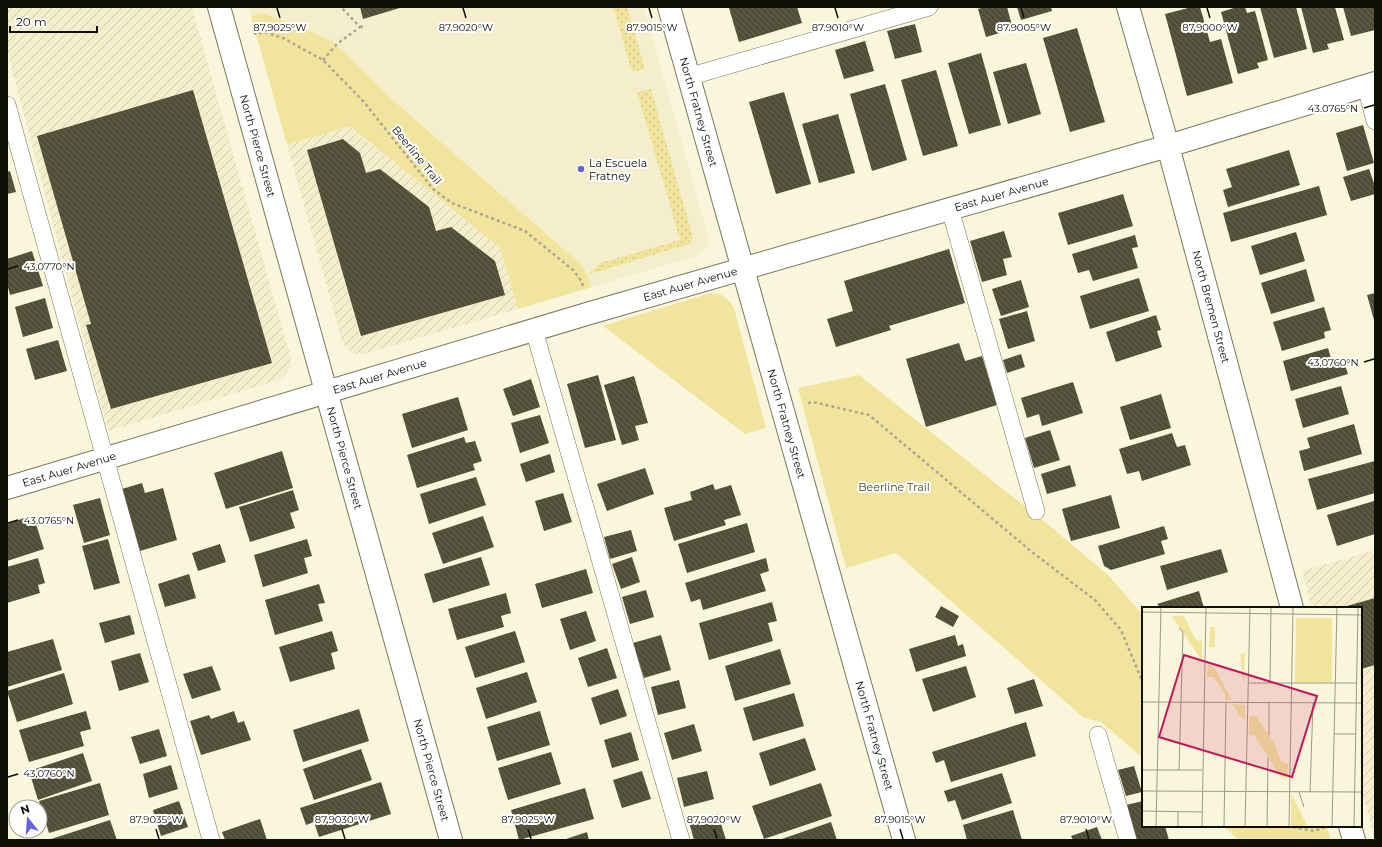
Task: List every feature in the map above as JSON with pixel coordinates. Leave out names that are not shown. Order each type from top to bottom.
[{"type":"street","name":"North Pierce Street","points":[[219,7],[451,840]]},
{"type":"street","name":"North Fratney Street","points":[[669,7],[904,840]]},
{"type":"street","name":"North Bremen Street","points":[[1128,7],[1168,146],[1292,607]]},
{"type":"street","name":"East Auer Avenue","points":[[7,488],[590,313],[1168,146],[1370,85]]},
{"type":"street","points":[[1350,827],[1354,840]]},
{"type":"lane","points":[[688,77],[894,12],[930,7]]},
{"type":"lane","points":[[1370,85],[1375,121]]},
{"type":"lane","points":[[7,105],[211,840]]},
{"type":"lane","points":[[950,209],[1036,511]]},
{"type":"lane","points":[[534,330],[680,840]]},
{"type":"lane","points":[[1098,735],[1128,840]]},
{"type":"path","points":[[341,7],[360,26]]},
{"type":"path","points":[[323,60],[337,44],[360,26],[365,26]]},
{"type":"path","name":"Beerline Trail","points":[[264,32],[283,38],[323,60],[364,102],[433,189],[452,203],[526,231],[573,270],[582,282],[590,313]]},
{"type":"path","points":[[782,410],[813,402],[869,415],[1032,552],[1095,600],[1121,630],[1142,681]]},
{"type":"path","points":[[1292,827],[1314,831],[1326,827]]},
{"type":"shaded area","points":[[7,7],[192,8],[291,359],[290,367],[286,374],[279,380],[108,431],[7,51]]},
{"type":"shaded area","name":"La Escuela Fratney","points":[[248,7],[644,7],[708,236],[709,245],[703,252],[696,256],[592,287],[583,266],[395,102],[331,40],[263,13],[251,16]]},
{"type":"shaded area","points":[[350,126],[500,248],[518,309],[364,354],[353,354],[346,348],[342,341],[287,145]]},
{"type":"shaded area","points":[[1375,550],[1375,839],[1362,792],[1362,607],[1312,607],[1302,571]]},
{"type":"green space","points":[[613,7],[627,7],[645,69],[632,72]]},
{"type":"green space","points":[[263,13],[331,40],[395,102],[583,266],[592,287],[518,309],[500,248],[350,126],[287,145],[251,16]]},
{"type":"green space","points":[[651,89],[693,238],[689,244],[587,275],[600,263],[680,240],[637,92]]},
{"type":"green space","points":[[710,293],[719,294],[725,297],[734,308],[766,428],[745,434],[603,326]]},
{"type":"green space","name":"Beerline Trail","points":[[859,375],[1051,527],[1108,575],[1142,614],[1142,757],[1101,722],[1084,718],[896,553],[846,568],[798,388]]},
{"type":"green space","points":[[1224,827],[1327,827],[1331,840],[1239,840]]},
{"type":"building","points":[[360,7],[403,7],[363,19]]},
{"type":"building","points":[[797,7],[802,23],[739,42],[729,8]]},
{"type":"building","points":[[984,7],[1007,7],[1013,29],[986,37],[978,9]]},
{"type":"building","points":[[1017,7],[1051,7],[1052,11],[1021,20]]},
{"type":"building","points":[[1192,7],[1200,7],[1210,42],[1221,39],[1233,83],[1187,96],[1165,14]]},
{"type":"building","points":[[1237,7],[1245,7],[1247,13],[1255,11],[1268,60],[1257,63],[1259,68],[1238,74],[1221,12]]},
{"type":"building","points":[[1260,7],[1296,7],[1307,49],[1274,58]]},
{"type":"building","points":[[1301,7],[1335,7],[1344,40],[1327,44],[1329,49],[1313,53]]},
{"type":"building","points":[[1343,7],[1375,7],[1375,30],[1351,36]]},
{"type":"building","points":[[915,24],[922,52],[895,59],[887,31]]},
{"type":"building","points":[[1077,28],[1105,122],[1070,132],[1043,38]]},
{"type":"building","points":[[865,41],[874,71],[844,79],[835,50]]},
{"type":"building","points":[[981,53],[1001,125],[969,134],[948,63]]},
{"type":"building","points":[[1026,63],[1041,114],[1008,124],[993,72]]},
{"type":"building","points":[[936,70],[958,146],[923,156],[901,80]]},
{"type":"building","points":[[885,84],[907,160],[872,171],[850,94]]},
{"type":"building","points":[[193,90],[272,363],[111,409],[86,325],[91,324],[37,136]]},
{"type":"building","points":[[784,92],[811,184],[776,194],[749,102]]},
{"type":"building","points":[[838,114],[855,173],[819,183],[802,124]]},
{"type":"building","points":[[1363,125],[1374,163],[1347,171],[1336,133]]},
{"type":"building","points":[[343,139],[360,153],[366,173],[380,169],[429,207],[436,231],[451,227],[495,261],[505,295],[361,336],[307,150]]},
{"type":"building","points":[[1289,150],[1300,185],[1228,207],[1223,190],[1232,187],[1226,169]]},
{"type":"building","points":[[1369,169],[1375,186],[1375,194],[1351,201],[1343,177]]},
{"type":"building","points":[[10,171],[16,192],[7,194],[7,172]]},
{"type":"building","points":[[1319,186],[1327,215],[1231,242],[1223,213]]},
{"type":"building","points":[[1123,194],[1133,226],[1068,245],[1058,213]]},
{"type":"building","points":[[1004,231],[1012,257],[1003,259],[1007,275],[982,282],[970,241]]},
{"type":"building","points":[[1296,232],[1305,261],[1260,275],[1251,246]]},
{"type":"building","points":[[1135,235],[1138,247],[1132,248],[1138,268],[1093,281],[1089,270],[1078,273],[1072,254]]},
{"type":"building","points":[[949,249],[965,303],[889,326],[891,330],[836,347],[827,319],[853,311],[844,281]]},
{"type":"building","points":[[32,251],[43,286],[10,295],[7,283],[7,259]]},
{"type":"building","points":[[1306,269],[1315,301],[1271,314],[1261,283]]},
{"type":"building","points":[[1139,278],[1149,311],[1090,329],[1080,296]]},
{"type":"building","points":[[1021,280],[1029,307],[1001,316],[992,289]]},
{"type":"building","points":[[1375,293],[1375,319],[1374,320],[1367,295]]},
{"type":"building","points":[[45,298],[53,328],[23,337],[15,307]]},
{"type":"building","points":[[1324,307],[1331,330],[1324,332],[1325,338],[1282,351],[1273,322]]},
{"type":"building","points":[[1027,311],[1035,341],[1008,349],[999,319]]},
{"type":"building","points":[[1156,315],[1161,330],[1157,331],[1162,347],[1116,362],[1106,332]]},
{"type":"building","points":[[58,340],[67,371],[35,380],[26,349]]},
{"type":"building","points":[[959,343],[965,361],[982,356],[997,405],[926,427],[906,359]]},
{"type":"building","points":[[1328,348],[1332,362],[1343,359],[1348,374],[1291,391],[1283,361]]},
{"type":"building","points":[[1021,354],[1025,367],[1007,373],[1003,360]]},
{"type":"building","points":[[598,375],[616,440],[585,448],[567,384]]},
{"type":"building","points":[[634,376],[648,423],[635,426],[639,440],[622,445],[604,385]]},
{"type":"building","points":[[531,379],[540,407],[513,416],[503,389]]},
{"type":"building","points":[[1073,382],[1083,413],[1042,426],[1039,414],[1027,418],[1021,398]]},
{"type":"building","points":[[1341,386],[1349,414],[1303,428],[1295,399]]},
{"type":"building","points":[[1161,394],[1171,428],[1130,440],[1120,407]]},
{"type":"building","points":[[458,397],[468,430],[412,448],[402,414]]},
{"type":"building","points":[[540,415],[549,443],[520,453],[511,423]]},
{"type":"building","points":[[1354,424],[1362,454],[1304,471],[1299,451],[1310,448],[1307,438]]},
{"type":"building","points":[[1050,430],[1060,460],[1034,468],[1025,438]]},
{"type":"building","points":[[1172,433],[1177,447],[1185,445],[1191,465],[1142,481],[1139,471],[1127,474],[1119,449]]},
{"type":"building","points":[[464,437],[466,443],[475,441],[482,461],[473,464],[475,470],[417,488],[407,455]]},
{"type":"building","points":[[282,451],[293,488],[226,509],[214,473]]},
{"type":"building","points":[[550,454],[555,472],[526,482],[520,464]]},
{"type":"building","points":[[1375,461],[1375,493],[1317,510],[1308,479]]},
{"type":"building","points":[[1070,465],[1076,486],[1047,494],[1041,474]]},
{"type":"building","points":[[645,468],[654,494],[607,511],[597,484]]},
{"type":"building","points":[[476,477],[486,505],[429,524],[420,494]]},
{"type":"building","points":[[142,483],[145,493],[163,488],[177,540],[140,551],[122,489]]},
{"type":"building","points":[[713,484],[715,490],[731,485],[741,515],[724,520],[726,525],[674,541],[664,508],[692,500],[690,492]]},
{"type":"building","points":[[293,490],[299,510],[290,513],[295,528],[250,542],[239,507]]},
{"type":"building","points":[[563,493],[572,522],[544,531],[535,501]]},
{"type":"building","points":[[1111,495],[1120,528],[1071,541],[1062,509]]},
{"type":"building","points":[[100,498],[110,535],[84,543],[73,505]]},
{"type":"building","points":[[1374,501],[1375,534],[1337,546],[1327,515]]},
{"type":"building","points":[[33,515],[44,549],[7,561],[7,524]]},
{"type":"building","points":[[483,516],[494,547],[443,564],[432,533]]},
{"type":"building","points":[[747,523],[755,552],[687,573],[678,544]]},
{"type":"building","points":[[1164,526],[1168,539],[1161,541],[1165,554],[1111,570],[1104,566],[1098,546]]},
{"type":"building","points":[[631,530],[637,551],[610,559],[604,537]]},
{"type":"building","points":[[108,539],[120,583],[94,590],[82,546]]},
{"type":"building","points":[[307,539],[312,556],[304,558],[308,573],[263,587],[254,555]]},
{"type":"building","points":[[220,544],[226,562],[198,571],[192,553]]},
{"type":"building","points":[[1221,549],[1228,572],[1167,590],[1160,566]]},
{"type":"building","points":[[481,557],[490,585],[433,603],[424,574]]},
{"type":"building","points":[[632,557],[640,582],[621,589],[612,564]]},
{"type":"building","points":[[38,558],[45,583],[38,585],[40,593],[7,603],[7,567]]},
{"type":"building","points":[[766,558],[769,571],[760,574],[766,591],[703,610],[700,599],[691,602],[685,583]]},
{"type":"building","points":[[586,569],[593,593],[542,608],[535,584]]},
{"type":"building","points":[[189,574],[196,598],[165,607],[158,584]]},
{"type":"building","points":[[319,584],[325,603],[318,604],[323,621],[275,635],[265,600]]},
{"type":"building","points":[[646,590],[654,617],[630,624],[622,597]]},
{"type":"building","points":[[1199,591],[1204,607],[1160,607],[1157,604]]},
{"type":"building","points":[[506,593],[511,613],[501,616],[504,627],[457,640],[448,609]]},
{"type":"building","points":[[1375,598],[1375,665],[1362,669],[1362,607],[1344,607]]},
{"type":"building","points":[[772,602],[777,621],[768,623],[773,641],[709,660],[699,623]]},
{"type":"building","points":[[941,606],[959,616],[953,627],[935,617]]},
{"type":"building","points":[[586,611],[596,641],[570,650],[560,619]]},
{"type":"building","points":[[130,615],[135,634],[105,643],[99,623]]},
{"type":"building","points":[[332,631],[338,651],[331,653],[335,669],[290,682],[279,647]]},
{"type":"building","points":[[515,631],[525,662],[475,678],[465,647]]},
{"type":"building","points":[[661,635],[671,670],[644,678],[633,643]]},
{"type":"building","points":[[955,635],[958,646],[963,644],[966,656],[916,672],[909,649]]},
{"type":"building","points":[[53,639],[62,670],[7,687],[7,652]]},
{"type":"building","points":[[607,648],[617,678],[588,687],[578,658]]},
{"type":"building","points":[[780,649],[791,684],[735,701],[725,666]]},
{"type":"building","points":[[140,653],[149,682],[119,691],[111,661]]},
{"type":"building","points":[[212,666],[221,690],[192,699],[183,674]]},
{"type":"building","points":[[966,666],[976,697],[933,712],[922,679]]},
{"type":"building","points":[[527,672],[537,702],[486,719],[476,688]]},
{"type":"building","points":[[64,673],[73,704],[17,722],[7,691]]},
{"type":"building","points":[[1034,679],[1043,706],[1015,714],[1007,688]]},
{"type":"building","points":[[679,680],[686,708],[658,715],[651,687]]},
{"type":"building","points":[[618,689],[627,716],[600,725],[591,698]]},
{"type":"building","points":[[794,693],[804,726],[753,741],[743,708]]},
{"type":"building","points":[[359,709],[369,741],[303,762],[293,730]]},
{"type":"building","points":[[86,711],[91,729],[80,732],[84,746],[29,762],[19,730]]},
{"type":"building","points":[[234,711],[238,723],[244,721],[251,740],[201,755],[190,721],[209,715],[211,719]]},
{"type":"building","points":[[540,711],[550,745],[497,761],[487,727]]},
{"type":"building","points":[[1026,722],[1036,756],[951,782],[944,760],[936,763],[932,752]]},
{"type":"building","points":[[694,724],[702,751],[672,760],[664,733]]},
{"type":"building","points":[[159,729],[167,756],[140,764],[131,737]]},
{"type":"building","points":[[631,732],[639,760],[612,768],[604,740]]},
{"type":"building","points":[[805,738],[816,770],[770,786],[759,753]]},
{"type":"building","points":[[361,749],[372,780],[314,800],[303,769]]},
{"type":"building","points":[[551,752],[561,784],[508,800],[498,768]]},
{"type":"building","points":[[83,753],[92,781],[38,799],[29,771]]},
{"type":"building","points":[[171,765],[178,789],[149,798],[143,774]]},
{"type":"building","points":[[1134,766],[1142,792],[1126,796],[1118,770]]},
{"type":"building","points":[[642,771],[651,799],[622,808],[613,780]]},
{"type":"building","points":[[707,771],[714,799],[684,807],[677,778]]},
{"type":"building","points":[[1002,773],[1012,803],[962,820],[955,800],[948,802],[944,791]]},
{"type":"building","points":[[381,782],[391,814],[319,837],[314,822],[306,825],[300,808]]},
{"type":"building","points":[[100,783],[109,815],[49,833],[48,799],[46,799]]},
{"type":"building","points":[[821,783],[832,816],[764,839],[752,806]]},
{"type":"building","points":[[585,788],[594,819],[519,840],[511,810]]},
{"type":"building","points":[[179,801],[188,827],[161,836],[153,810]]},
{"type":"building","points":[[1142,801],[1142,827],[1165,827],[1169,840],[1135,840],[1126,805]]},
{"type":"building","points":[[1013,810],[1022,840],[967,840],[963,825]]},
{"type":"building","points":[[718,814],[726,840],[694,840],[689,822]]},
{"type":"building","points":[[260,819],[267,840],[225,840],[222,832]]},
{"type":"building","points":[[110,820],[117,840],[48,840]]},
{"type":"building","points":[[831,822],[837,840],[779,840]]},
{"type":"building","points":[[1097,827],[1102,840],[1073,840],[1071,836]]},
{"type":"building","points":[[587,832],[589,840],[563,840]]},
{"type":"place","name":"La Escuela Fratney","points":[[581,169]]}]
